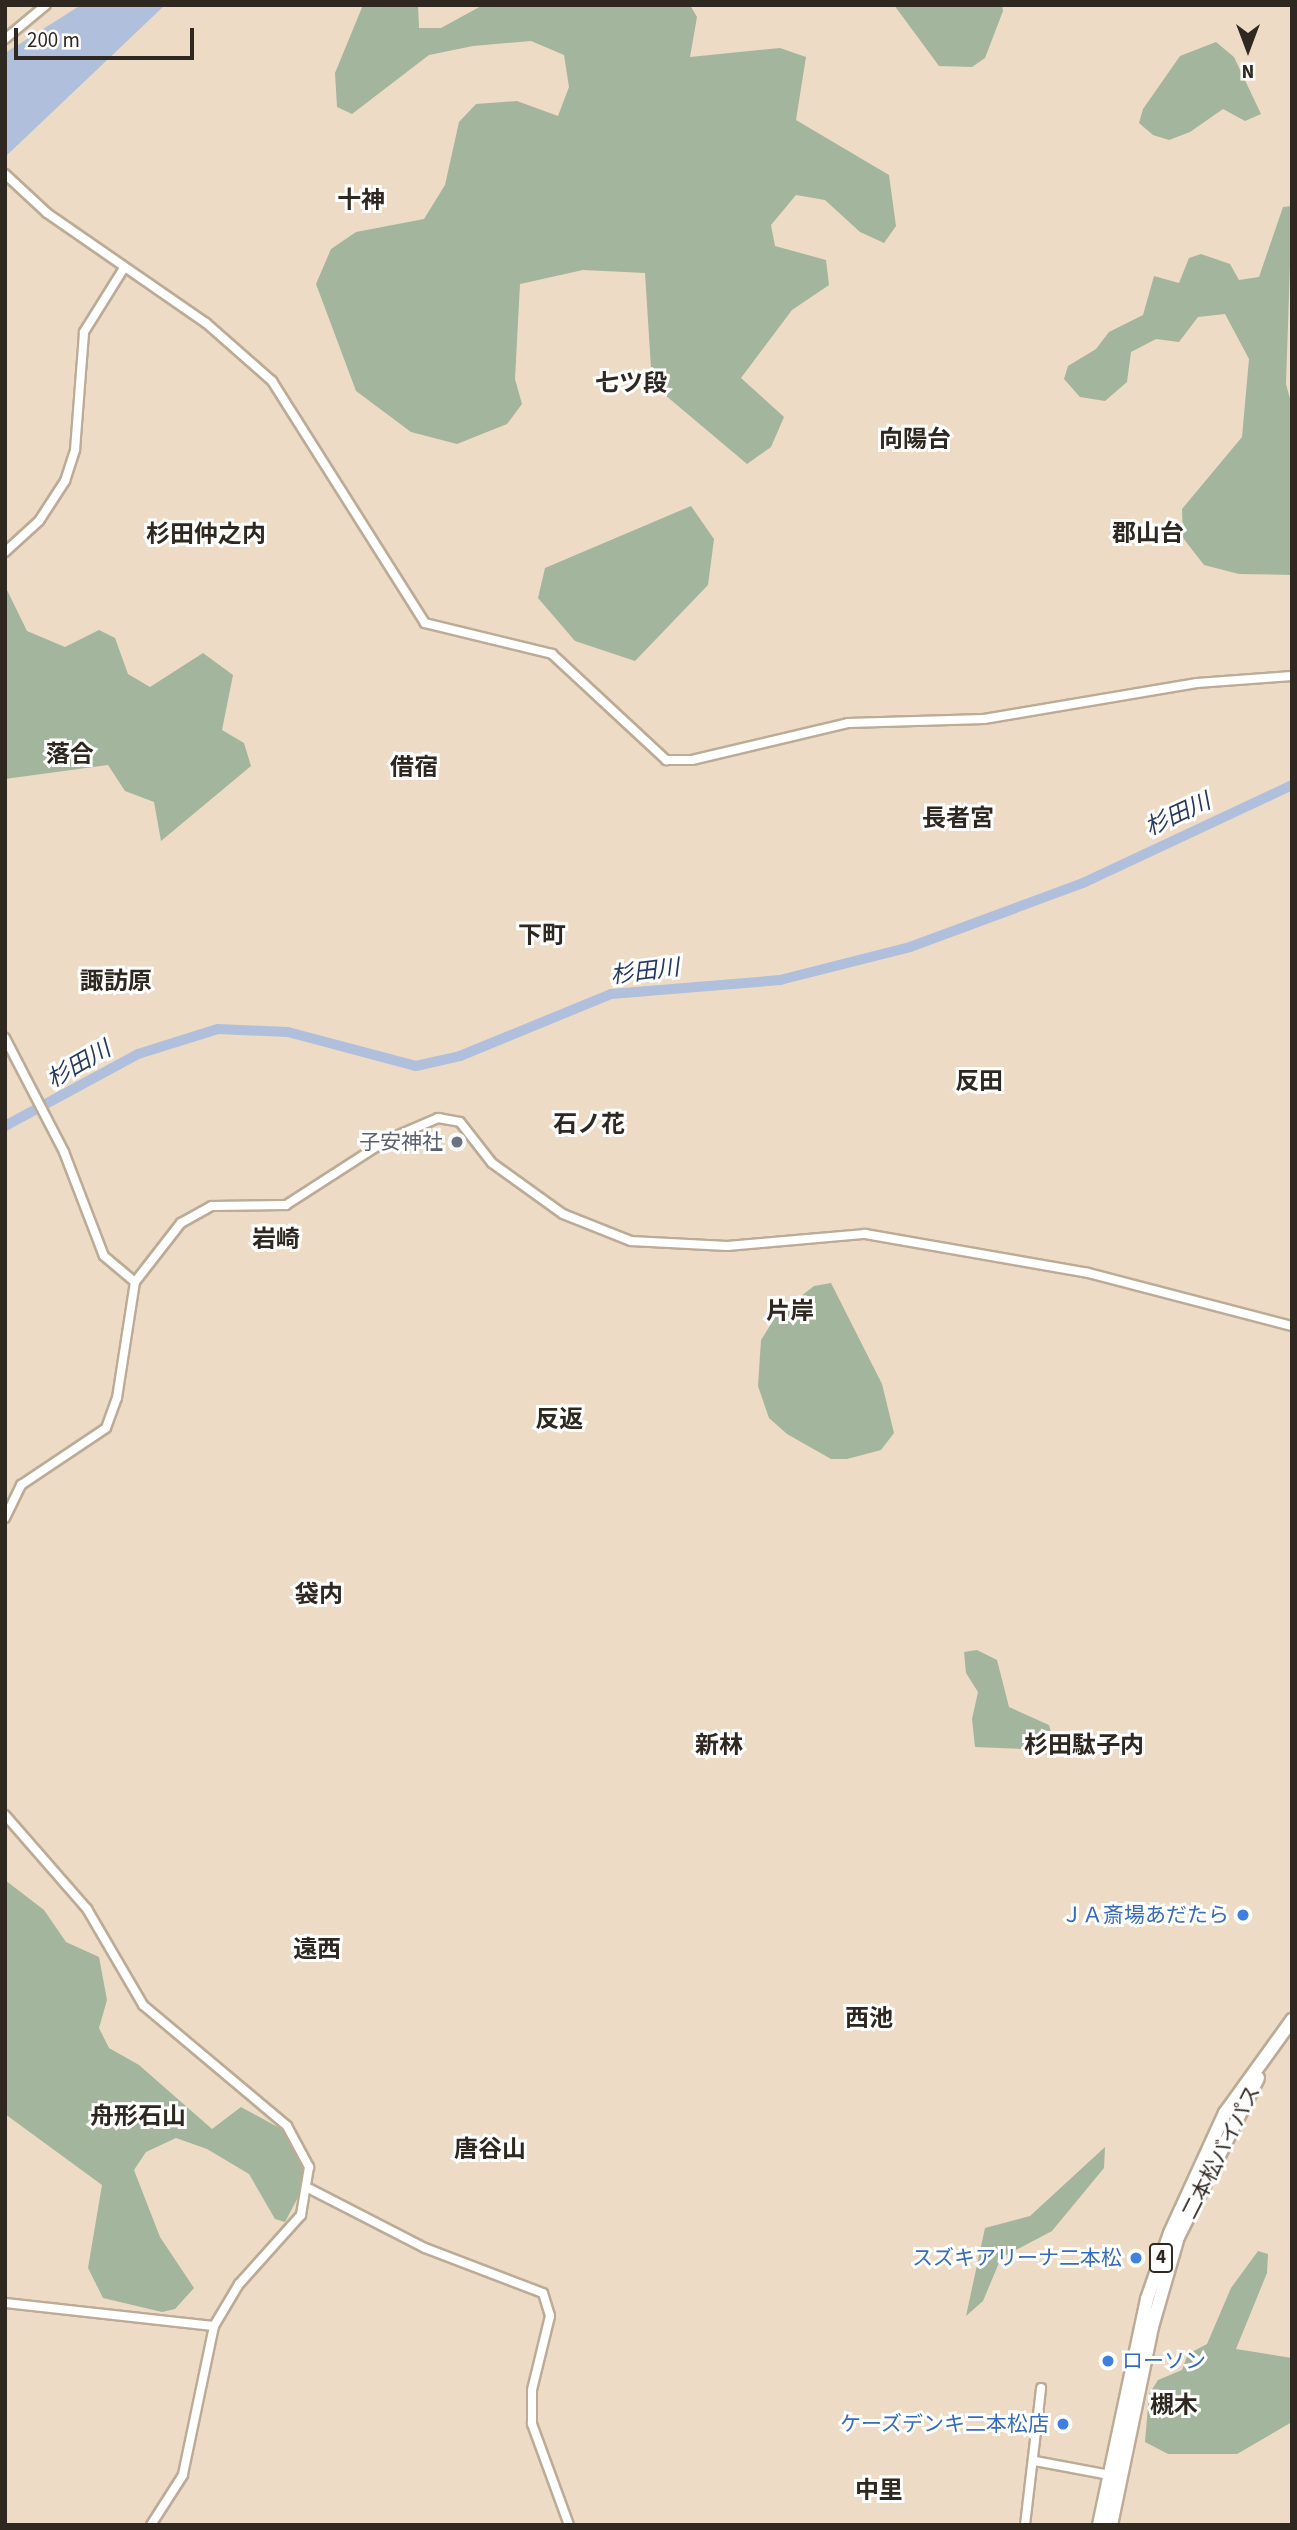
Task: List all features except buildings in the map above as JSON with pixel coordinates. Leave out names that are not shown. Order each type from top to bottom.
[{"type":"highway","name":"二本松バイパス","points":[[1099,2525],[1147,2299],[1170,2233],[1226,2113],[1292,2020]]},
{"type":"highway","name":"二本松バイパス","points":[[1111,2525],[1152,2328],[1178,2237],[1233,2120],[1292,2033]]},
{"type":"street","points":[[5,39],[46,5]]},
{"type":"street","points":[[5,174],[14,184],[124,268],[221,335],[283,394],[425,623],[552,654],[666,760],[692,760],[848,723],[984,719],[1197,683],[1292,676]]},
{"type":"street","points":[[5,552],[39,521],[65,481],[75,450],[84,332],[124,268]]},
{"type":"street","points":[[5,1038],[57,1138],[104,1255],[135,1282]]},
{"type":"street","points":[[5,1518],[20,1485],[89,1443],[113,1415],[135,1282],[167,1236],[194,1212],[218,1205],[286,1205],[387,1140],[441,1118],[468,1129],[492,1163],[530,1193],[618,1238],[727,1247],[865,1234],[1088,1273],[1292,1326]]},
{"type":"street","points":[[5,1815],[87,1909],[143,2005],[299,2137],[310,2189],[301,2215],[251,2269],[214,2326],[183,2475],[151,2525]]},
{"type":"street","points":[[310,2189],[425,2248],[543,2293],[550,2316],[531,2399],[533,2424],[569,2525]]},
{"type":"street","points":[[5,2303],[214,2326]]},
{"type":"street","points":[[1025,2525],[1035,2461],[1041,2388]]},
{"type":"street","points":[[1035,2461],[1110,2475]]},
{"type":"green space","points":[[363,5],[418,5],[419,28],[441,28],[483,5],[690,5],[697,17],[690,57],[780,48],[806,57],[796,120],[889,175],[896,226],[884,243],[860,232],[825,200],[796,195],[771,225],[775,246],[826,260],[829,285],[792,310],[741,378],[784,417],[771,447],[747,464],[652,384],[645,273],[583,270],[520,284],[515,379],[522,404],[507,424],[457,444],[411,432],[356,391],[316,284],[331,249],[356,232],[424,219],[445,185],[459,122],[476,104],[517,101],[558,116],[569,87],[564,55],[531,41],[473,46],[429,55],[352,114],[337,107],[335,73]]},
{"type":"green space","points":[[894,5],[1002,5],[1003,11],[985,58],[972,67],[939,66]]},
{"type":"green space","points":[[1216,42],[1234,57],[1261,114],[1245,121],[1223,109],[1190,132],[1169,140],[1153,135],[1139,123],[1143,109],[1180,56]]},
{"type":"green space","points":[[1292,206],[1286,384],[1292,406],[1292,575],[1239,574],[1204,565],[1183,538],[1182,509],[1242,437],[1249,359],[1225,314],[1198,317],[1179,342],[1156,339],[1131,352],[1127,382],[1105,401],[1080,397],[1064,379],[1068,366],[1096,349],[1109,332],[1143,315],[1154,276],[1179,283],[1189,258],[1201,254],[1230,264],[1239,280],[1259,277],[1283,207]]},
{"type":"green space","points":[[691,506],[714,539],[708,585],[635,661],[575,641],[538,598],[545,568]]},
{"type":"green space","points":[[5,586],[27,631],[65,647],[99,630],[115,638],[128,674],[150,687],[203,653],[233,675],[222,730],[244,743],[251,766],[161,841],[154,802],[125,791],[108,765],[5,779]]},
{"type":"green space","points":[[831,1283],[882,1384],[894,1433],[881,1450],[847,1459],[831,1459],[787,1434],[769,1418],[758,1386],[761,1340],[776,1316],[814,1286]]},
{"type":"green space","points":[[977,1650],[997,1660],[1009,1707],[1049,1725],[1053,1739],[1047,1750],[975,1747],[972,1719],[978,1692],[966,1673],[964,1652]]},
{"type":"green space","points":[[5,1880],[44,1910],[66,1942],[99,1957],[107,2000],[99,2028],[109,2048],[139,2065],[212,2129],[241,2107],[283,2130],[300,2157],[306,2182],[285,2222],[275,2219],[249,2174],[207,2149],[176,2138],[146,2152],[134,2170],[160,2237],[194,2288],[175,2309],[162,2312],[103,2298],[88,2268],[102,2185],[5,2114]]},
{"type":"green space","points":[[1105,2147],[1104,2168],[1052,2231],[1001,2258],[983,2301],[966,2316],[985,2228],[1030,2216]]},
{"type":"green space","points":[[1258,2251],[1268,2254],[1267,2273],[1236,2349],[1292,2358],[1292,2422],[1237,2454],[1168,2454],[1145,2442],[1149,2394],[1158,2380],[1182,2370],[1188,2354],[1207,2344],[1231,2288]]},
{"type":"water","points":[[81,5],[165,5],[5,157],[5,53]]},
{"type":"waterway","name":"杉田川","points":[[5,1126],[138,1054],[218,1029],[288,1032],[416,1066],[460,1056],[611,994],[780,980],[910,947],[1083,883],[1292,785]]},
{"type":"place","name":"子安神社","points":[[457,1142]]},
{"type":"place","name":"ＪＡ斎場あだたら","points":[[1243,1915]]},
{"type":"place","name":"スズキアリーナ二本松","points":[[1136,2258]]},
{"type":"place","name":"ローソン","points":[[1108,2361]]},
{"type":"place","name":"ケーズデンキ二本松店","points":[[1063,2424]]},
{"type":"district","name":"十神","points":[[361,201]]},
{"type":"district","name":"七ツ段","points":[[631,384]]},
{"type":"district","name":"向陽台","points":[[915,440]]},
{"type":"district","name":"郡山台","points":[[1148,534]]},
{"type":"district","name":"杉田仲之内","points":[[206,535]]},
{"type":"district","name":"落合","points":[[70,755]]},
{"type":"district","name":"借宿","points":[[414,768]]},
{"type":"district","name":"長者宮","points":[[958,819]]},
{"type":"district","name":"下町","points":[[542,936]]},
{"type":"district","name":"諏訪原","points":[[116,982]]},
{"type":"district","name":"反田","points":[[979,1082]]},
{"type":"district","name":"石ノ花","points":[[589,1125]]},
{"type":"district","name":"岩崎","points":[[276,1240]]},
{"type":"district","name":"片岸","points":[[790,1312]]},
{"type":"district","name":"反返","points":[[559,1420]]},
{"type":"district","name":"袋内","points":[[319,1595]]},
{"type":"district","name":"新林","points":[[719,1746]]},
{"type":"district","name":"杉田駄子内","points":[[1084,1746]]},
{"type":"district","name":"遠西","points":[[317,1950]]},
{"type":"district","name":"西池","points":[[869,2019]]},
{"type":"district","name":"舟形石山","points":[[138,2117]]},
{"type":"district","name":"唐谷山","points":[[490,2150]]},
{"type":"district","name":"槻木","points":[[1174,2406]]},
{"type":"district","name":"中里","points":[[879,2491]]}]
